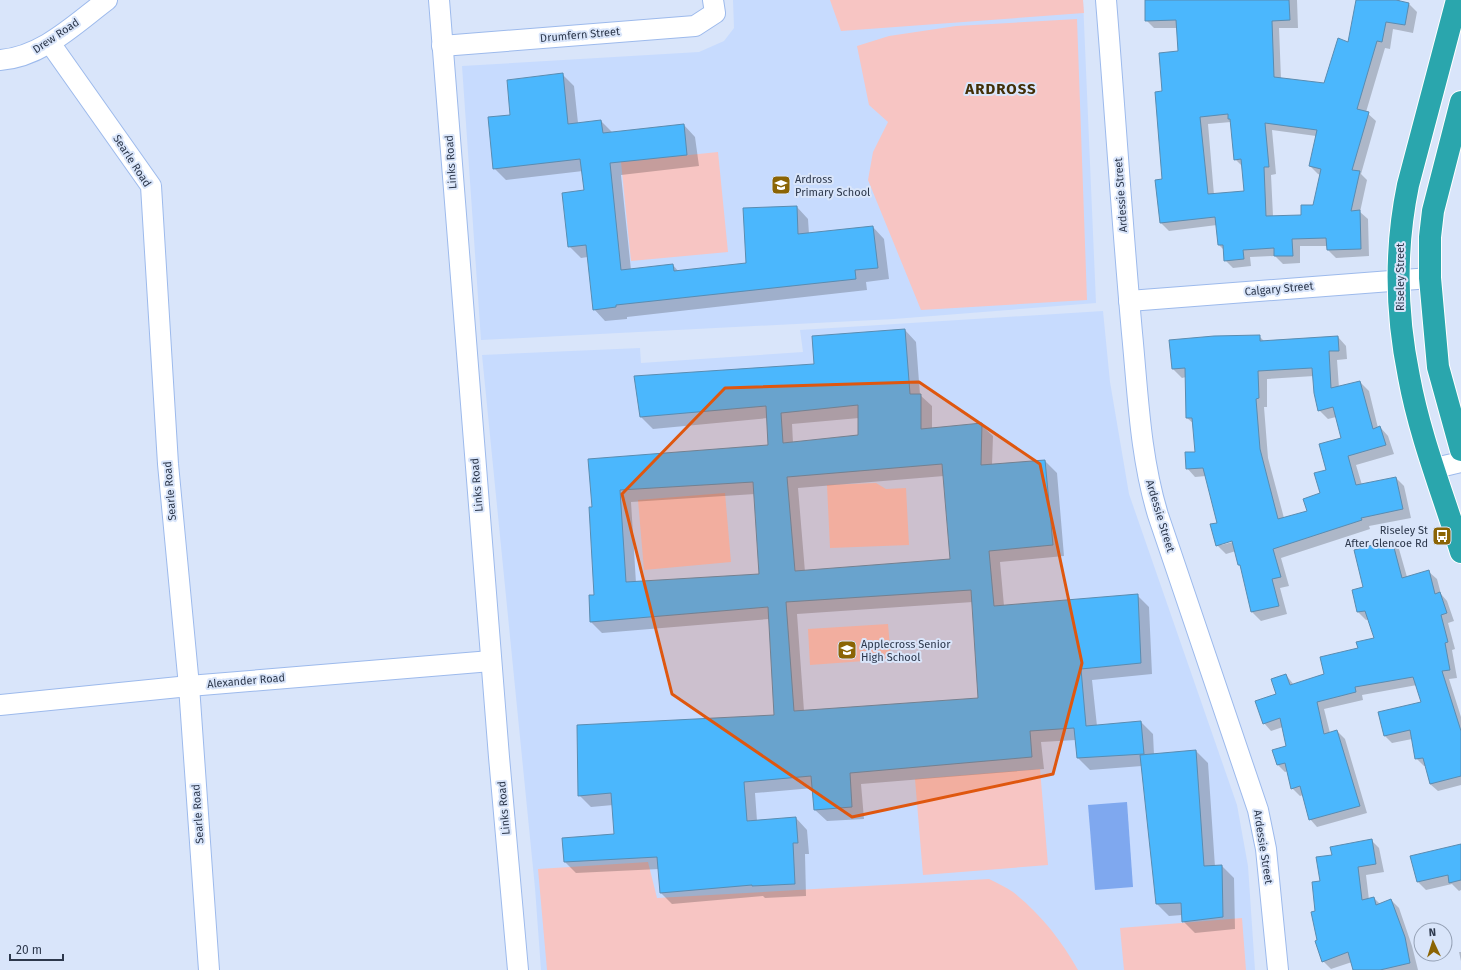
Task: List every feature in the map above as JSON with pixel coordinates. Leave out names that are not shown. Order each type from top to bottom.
[{"type":"highway","name":"Riseley Street","points":[[1457,0],[1402,213],[1398,279],[1400,323],[1409,378],[1426,446],[1461,552]]},
{"type":"highway","points":[[1461,102],[1433,211],[1430,237],[1430,278],[1438,367],[1461,450]]},
{"type":"street","name":"Drew Road","points":[[0,60],[32,53],[50,43],[107,0]]},
{"type":"street","name":"Links Road","points":[[439,0],[491,661],[518,970]]},
{"type":"street","name":"Ardessie Street","points":[[1106,0],[1129,301],[1146,472],[1151,494],[1258,810],[1266,849],[1278,970]]},
{"type":"street","name":"Drumfern Street","points":[[442,46],[696,26],[714,6]]},
{"type":"street","name":"Searle Road","points":[[50,43],[151,186],[168,464],[189,686],[209,970]]},
{"type":"street","name":"Calgary Street","points":[[1129,301],[1398,279],[1430,278]]},
{"type":"street","points":[[1433,466],[1444,466],[1461,462]]},
{"type":"street","name":"Alexander Road","points":[[0,705],[189,686],[491,661]]},
{"type":"highlighted area","points":[[919,382],[1040,464],[1082,663],[1053,774],[852,817],[672,694],[622,494],[725,388]]},
{"type":"shaded area","name":"Ardross Primary School","points":[[733,0],[1083,0],[1096,303],[894,319],[481,340],[462,66],[699,52],[724,41],[734,28]]},
{"type":"shaded area","points":[[830,0],[1083,0],[1084,13],[841,31]]},
{"type":"shaded area","points":[[1077,19],[1087,300],[921,310],[868,180],[873,152],[888,122],[869,105],[857,46],[889,36],[956,26]]},
{"type":"shaded area","points":[[718,152],[728,252],[631,261],[621,162]]},
{"type":"shaded area","name":"Applecross Senior High School","points":[[1103,311],[1110,382],[1129,494],[1237,805],[1248,866],[1255,970],[541,970],[535,888],[482,355],[640,348],[641,363],[803,352],[800,330]]},
{"type":"shaded area","points":[[876,483],[886,489],[906,488],[909,545],[830,548],[827,485]]},
{"type":"shaded area","points":[[725,493],[731,562],[644,570],[638,500]]},
{"type":"shaded area","points":[[888,624],[891,659],[810,665],[808,629]]},
{"type":"shaded area","points":[[1040,769],[1048,865],[923,875],[915,779]]},
{"type":"shaded area","points":[[648,862],[657,898],[989,879],[1013,892],[1041,918],[1058,938],[1078,970],[547,970],[538,869]]},
{"type":"shaded area","points":[[1242,918],[1246,970],[1124,970],[1120,928]]},
{"type":"water","points":[[1127,802],[1133,887],[1095,890],[1088,805]]},
{"type":"building","points":[[1145,0],[1289,0],[1290,20],[1272,21],[1274,77],[1324,83],[1338,38],[1348,42],[1356,0],[1396,0],[1409,3],[1405,25],[1386,22],[1382,42],[1377,41],[1357,109],[1369,112],[1352,170],[1360,171],[1351,211],[1360,210],[1361,249],[1327,250],[1326,238],[1292,239],[1293,256],[1274,256],[1274,248],[1243,250],[1244,259],[1224,261],[1223,245],[1218,245],[1215,217],[1160,223],[1155,180],[1162,179],[1155,92],[1162,91],[1159,53],[1178,51],[1176,20],[1145,21]],"holes":[[[1228,114],[1228,119],[1230,119],[1234,160],[1241,159],[1244,191],[1208,194],[1200,117]],[[1265,123],[1317,130],[1309,166],[1321,169],[1313,205],[1301,205],[1301,215],[1266,216],[1264,167],[1269,167]]]},
{"type":"building","points":[[563,73],[568,124],[601,120],[603,133],[684,124],[687,155],[610,163],[621,270],[673,264],[674,271],[746,263],[743,208],[797,206],[798,234],[873,226],[878,268],[855,270],[856,279],[616,305],[616,307],[593,310],[586,245],[568,247],[562,193],[584,190],[580,159],[493,169],[488,117],[510,115],[507,80]]},
{"type":"building","points":[[905,329],[910,394],[921,394],[921,429],[982,423],[981,465],[1045,460],[1053,545],[989,551],[994,606],[1138,594],[1141,663],[1081,669],[1086,726],[1141,721],[1144,754],[1077,758],[1074,728],[1030,731],[1032,757],[850,773],[852,807],[814,810],[811,776],[744,782],[747,821],[796,817],[798,843],[793,843],[795,884],[752,885],[660,893],[657,857],[564,862],[562,838],[614,834],[611,793],[578,796],[577,725],[774,715],[768,607],[590,622],[589,595],[594,595],[589,507],[592,507],[588,459],[768,445],[766,406],[640,417],[634,376],[814,364],[812,336]],"holes":[[[858,405],[858,435],[783,443],[781,413]],[[942,464],[950,559],[795,571],[787,477]],[[753,482],[759,574],[626,582],[620,490]],[[971,590],[978,698],[794,711],[786,602]]]},
{"type":"building","points":[[1260,335],[1260,341],[1338,336],[1339,351],[1329,351],[1331,388],[1360,381],[1373,429],[1380,426],[1386,445],[1348,456],[1356,485],[1396,477],[1403,509],[1361,518],[1362,520],[1273,549],[1281,577],[1272,579],[1279,606],[1251,612],[1240,565],[1238,565],[1232,541],[1216,546],[1210,524],[1217,523],[1203,468],[1186,469],[1185,452],[1195,452],[1192,418],[1186,418],[1185,368],[1172,369],[1169,340],[1214,336]],"holes":[[[1312,368],[1314,393],[1318,411],[1333,407],[1341,438],[1319,444],[1326,470],[1314,473],[1320,493],[1303,499],[1307,511],[1278,519],[1260,449],[1256,399],[1259,398],[1258,371]]]},
{"type":"building","points":[[1392,540],[1402,578],[1429,570],[1435,594],[1440,592],[1447,613],[1441,615],[1448,642],[1445,643],[1450,670],[1442,671],[1461,731],[1461,776],[1430,784],[1423,758],[1415,759],[1410,730],[1384,736],[1378,712],[1421,702],[1413,677],[1355,687],[1356,692],[1317,702],[1324,734],[1337,730],[1360,806],[1309,820],[1300,786],[1291,789],[1285,763],[1277,765],[1272,750],[1286,746],[1280,718],[1263,724],[1255,701],[1276,694],[1271,679],[1286,674],[1290,685],[1324,674],[1320,657],[1358,648],[1356,642],[1374,638],[1365,611],[1357,612],[1352,590],[1363,587],[1354,550]]},
{"type":"building","points":[[1196,750],[1204,866],[1222,865],[1223,917],[1182,922],[1181,903],[1156,904],[1140,755]]},
{"type":"building","points":[[1372,839],[1376,864],[1358,867],[1362,900],[1374,897],[1376,905],[1391,899],[1405,937],[1410,963],[1380,970],[1353,970],[1348,952],[1322,962],[1315,941],[1317,940],[1311,912],[1315,911],[1312,882],[1320,881],[1316,857],[1332,855],[1330,847]]},
{"type":"building","points":[[1461,844],[1461,880],[1449,883],[1448,875],[1417,882],[1410,856]]},
{"type":"place","name":"Ardross Primary School","points":[[781,185]]},
{"type":"place","name":"Riseley St After Glencoe Rd","points":[[1442,536]]},
{"type":"place","name":"Applecross Senior High School","points":[[847,650]]},
{"type":"district","name":"ARDROSS","points":[[1001,89]]}]
